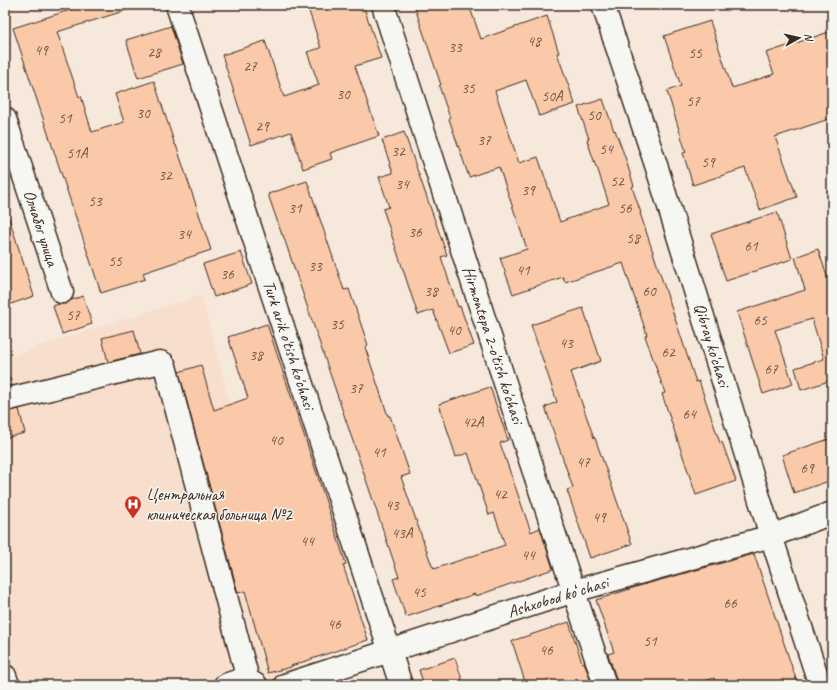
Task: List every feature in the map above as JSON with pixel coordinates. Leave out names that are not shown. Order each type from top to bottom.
[{"type":"street","name":"Turk arik o'tish ko'chasi","points":[[177,5],[401,685]]},
{"type":"street","name":"Hirmontepa 2-o'tish ko'chasi","points":[[383,5],[527,451],[605,685]]},
{"type":"street","name":"Qibray ko'chasi","points":[[602,5],[657,168],[770,536],[820,685]]},
{"type":"street","name":"Олчабог улица","points":[[5,118],[62,292]]},
{"type":"street","points":[[5,400],[160,362],[163,363],[246,672],[251,681]]},
{"type":"street","name":"Ashxobod koʻchasi","points":[[285,685],[574,591],[770,536],[832,513]]},
{"type":"street","points":[[5,676],[8,685]]},
{"type":"street","points":[[225,685],[240,680],[251,681]]},
{"type":"shaded area","name":"Центральная клиническая больница №2","points":[[202,295],[303,685],[5,685],[5,358],[51,342]]},
{"type":"building","points":[[72,5],[129,5],[130,9],[57,32],[79,97],[81,96],[92,132],[124,122],[115,94],[154,81],[211,250],[143,273],[145,279],[101,293],[13,28],[73,9]]},
{"type":"building","points":[[307,5],[363,5],[381,58],[355,66],[379,136],[330,153],[332,159],[303,169],[291,132],[251,145],[222,55],[265,41],[284,97],[319,85],[307,52],[321,48]]},
{"type":"building","points":[[414,5],[469,5],[481,39],[547,16],[559,53],[557,53],[575,104],[539,116],[526,80],[495,91],[519,163],[538,157],[560,222],[609,204],[587,140],[589,139],[578,107],[603,99],[625,157],[640,213],[696,382],[699,381],[720,443],[722,442],[736,481],[696,495],[662,394],[665,393],[645,336],[647,335],[623,263],[565,282],[563,277],[513,294],[500,258],[527,249],[499,167],[469,177],[449,119],[450,118],[439,86],[441,85]]},
{"type":"building","points":[[710,21],[732,88],[774,74],[766,53],[832,31],[832,118],[775,137],[797,197],[760,210],[745,168],[693,185],[683,153],[686,152],[667,91],[681,86],[664,36]]},
{"type":"building","points":[[171,26],[183,64],[138,78],[126,40]]},
{"type":"building","points":[[404,132],[447,255],[441,257],[458,307],[460,306],[474,345],[449,353],[433,310],[418,315],[383,209],[389,207],[379,177],[393,173],[382,140]]},
{"type":"building","points":[[307,181],[344,290],[349,289],[368,345],[365,347],[388,416],[390,416],[410,474],[401,477],[432,566],[434,569],[505,545],[494,513],[489,515],[468,453],[456,457],[439,404],[490,387],[508,440],[500,443],[531,532],[540,528],[553,569],[476,596],[475,594],[406,617],[393,579],[399,577],[268,194]]},
{"type":"building","points":[[777,212],[792,259],[726,281],[711,234]]},
{"type":"building","points":[[9,218],[34,296],[5,306],[5,219]]},
{"type":"building","points":[[818,249],[832,291],[832,380],[801,390],[795,368],[824,359],[812,319],[775,330],[793,384],[763,394],[737,312],[805,290],[795,257]]},
{"type":"building","points":[[241,252],[252,284],[214,297],[203,264]]},
{"type":"building","points":[[83,296],[92,324],[62,334],[53,306],[66,304],[71,300]]},
{"type":"building","points":[[583,308],[601,361],[571,372],[632,544],[590,558],[567,490],[573,488],[545,407],[557,402],[531,325]]},
{"type":"building","points":[[267,324],[346,564],[343,565],[368,640],[291,667],[268,673],[245,591],[238,593],[179,372],[201,365],[214,410],[248,398],[228,337]]},
{"type":"building","points":[[134,330],[140,354],[108,362],[102,338]]},
{"type":"building","points":[[11,379],[12,385],[5,387],[5,380]]},
{"type":"building","points":[[19,409],[25,433],[5,438],[5,412]]},
{"type":"building","points":[[832,438],[832,480],[794,493],[782,455]]},
{"type":"building","points":[[754,554],[798,685],[717,685],[714,678],[694,685],[617,685],[608,654],[614,652],[596,600],[639,586]]},
{"type":"building","points":[[569,622],[582,663],[584,662],[592,685],[526,685],[512,641]]},
{"type":"building","points":[[455,658],[464,685],[424,685],[419,670]]},
{"type":"place","name":"Центральная клиническая больница №2","points":[[133,519]]}]
